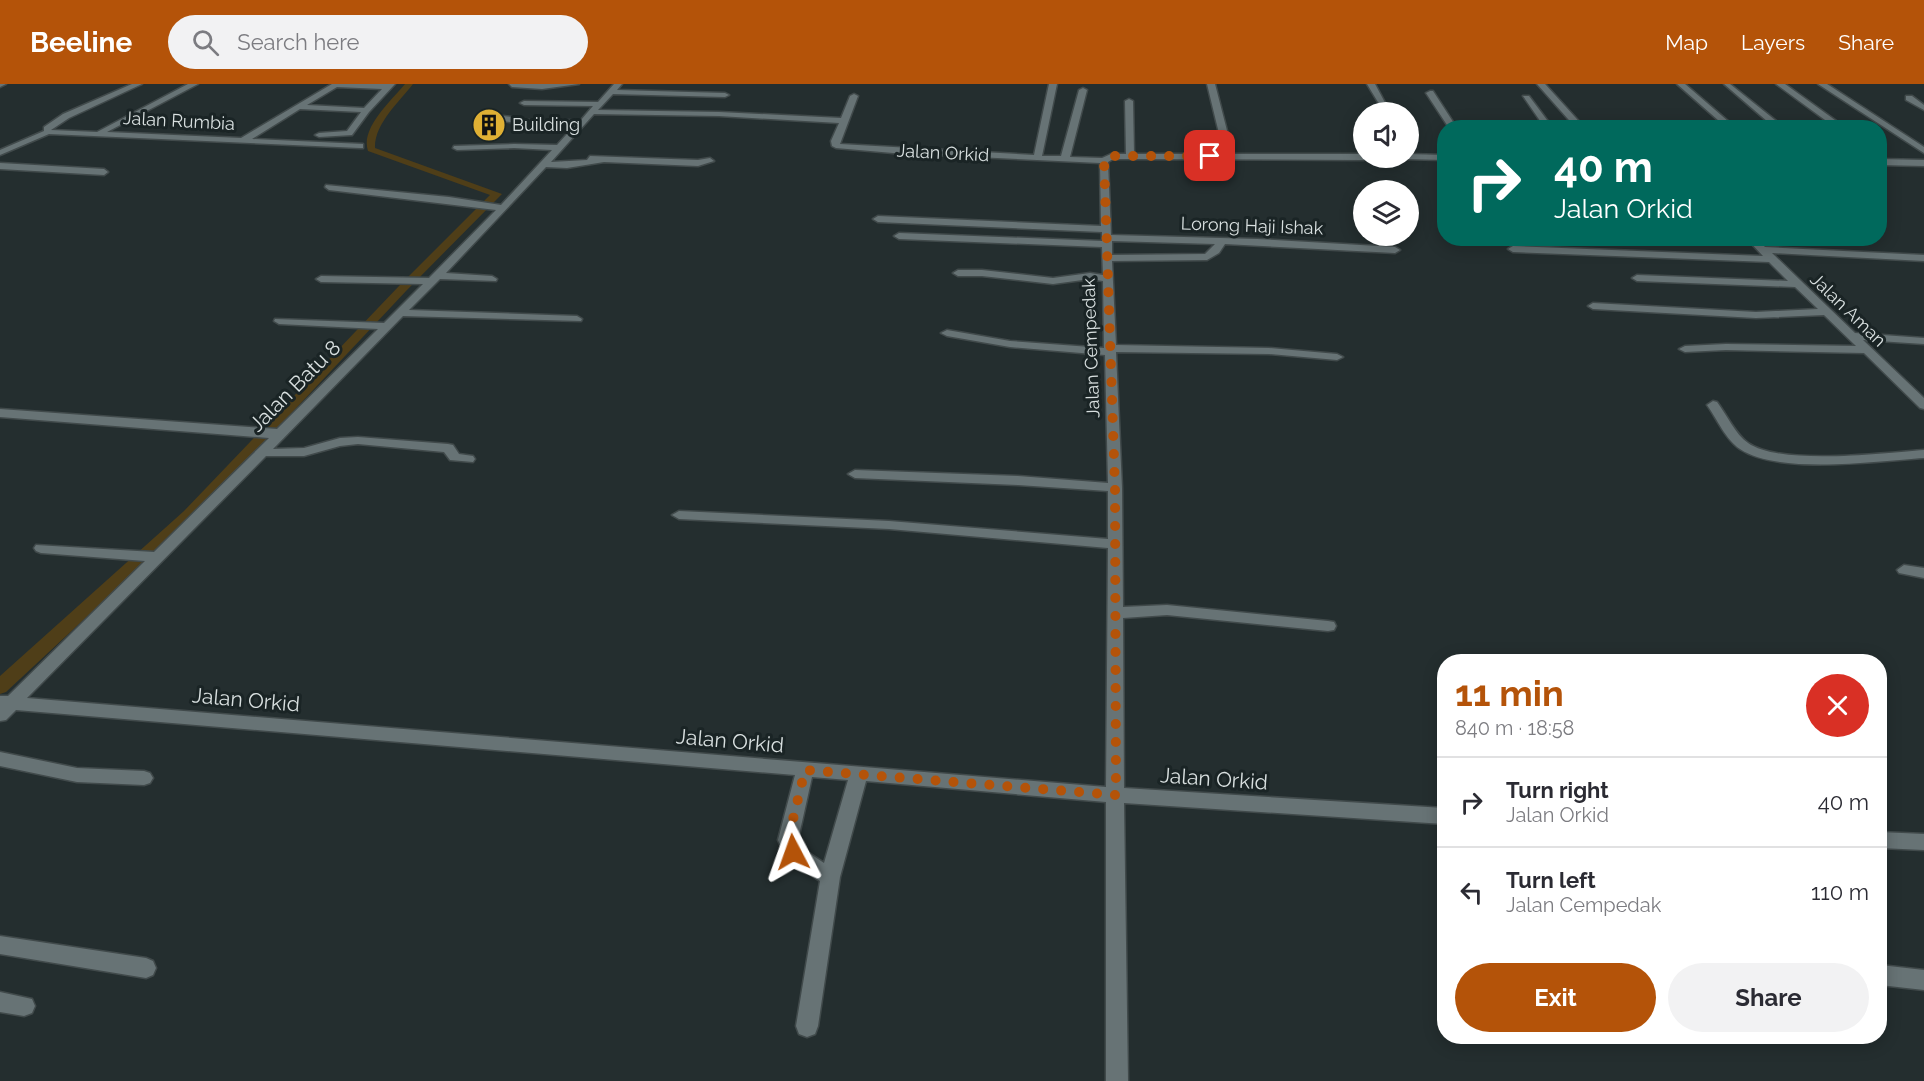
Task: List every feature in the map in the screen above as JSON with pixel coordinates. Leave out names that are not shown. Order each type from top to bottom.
[{"type":"street","points":[[48,132],[47,129],[66,116],[138,84]]},
{"type":"street","points":[[98,134],[194,84]]},
{"type":"street","points":[[244,140],[337,84],[390,85]]},
{"type":"street","points":[[512,85],[542,87],[575,84]]},
{"type":"street","points":[[1029,147],[1039,153],[1053,84]]},
{"type":"street","points":[[1212,84],[1229,156]]},
{"type":"street","points":[[1371,84],[1381,102]]},
{"type":"street","points":[[1541,84],[1574,120]]},
{"type":"street","points":[[1681,84],[1723,120]]},
{"type":"street","points":[[1780,84],[1831,120]]},
{"type":"street","points":[[1822,84],[1877,120]]},
{"type":"street","points":[[256,132],[326,135],[349,133],[366,110],[390,85]]},
{"type":"street","points":[[1727,85],[1771,120]]},
{"type":"street","points":[[614,88],[725,95]]},
{"type":"street","name":"Jalan Batu 8","points":[[4,707],[152,556],[262,452],[274,434],[400,313],[497,207],[551,156],[614,88]]},
{"type":"street","points":[[1065,159],[1083,90]]},
{"type":"street","points":[[1430,93],[1448,120]]},
{"type":"street","name":"Jalan Orkid","points":[[854,96],[835,141],[836,146],[893,151],[1039,153],[1065,159],[1104,160]]},
{"type":"street","points":[[1526,98],[1544,120]]},
{"type":"street","points":[[1909,98],[1924,108]]},
{"type":"street","points":[[1129,101],[1130,156]]},
{"type":"street","points":[[524,103],[592,112],[704,114],[845,121]]},
{"type":"street","points":[[300,107],[366,110]]},
{"type":"street","points":[[491,119],[513,119],[526,122],[592,112]]},
{"type":"street","points":[[1887,127],[1924,151]]},
{"type":"street","name":"Jalan Rumbia","points":[[0,153],[48,132],[360,147]]},
{"type":"street","points":[[456,148],[514,146],[551,156],[567,165],[590,160],[711,161]]},
{"type":"street","points":[[996,146],[1018,147]]},
{"type":"street","points":[[661,161],[668,153]]},
{"type":"street","points":[[1104,160],[1111,157],[1130,156],[1353,157]]},
{"type":"street","points":[[1419,157],[1437,158]]},
{"type":"street","points":[[590,160],[627,162]]},
{"type":"street","name":"Jalan Cempedak","points":[[1104,160],[1116,544],[1117,1081]]},
{"type":"street","points":[[1887,160],[1924,163]]},
{"type":"street","points":[[0,166],[104,172]]},
{"type":"street","points":[[329,187],[497,207]]},
{"type":"street","points":[[878,219],[1107,237]]},
{"type":"street","points":[[899,236],[1107,237]]},
{"type":"street","name":"Lorong Haji Ishak","points":[[1107,237],[1395,250]]},
{"type":"street","points":[[1108,258],[1207,256],[1216,251],[1222,241]]},
{"type":"street","name":"Jalan Aman","points":[[1754,246],[1762,256],[1921,400]]},
{"type":"street","points":[[1514,249],[1924,258]]},
{"type":"street","points":[[958,273],[982,273],[1053,281],[1081,276],[1109,279]]},
{"type":"street","points":[[1636,278],[1793,284]]},
{"type":"street","points":[[321,279],[492,279]]},
{"type":"street","points":[[1593,306],[1756,315],[1826,312]]},
{"type":"street","points":[[400,313],[577,319]]},
{"type":"street","points":[[279,321],[387,326]]},
{"type":"street","points":[[947,333],[1010,344],[1110,350],[1269,351],[1337,357]]},
{"type":"street","points":[[1850,336],[1924,341]]},
{"type":"street","points":[[1685,349],[1726,347],[1864,350]]},
{"type":"street","points":[[1713,405],[1746,447],[1764,455],[1842,459],[1924,454]]},
{"type":"street","points":[[0,413],[274,434]]},
{"type":"street","points":[[262,452],[297,453],[344,441],[365,441],[448,448],[455,457],[468,459]]},
{"type":"street","points":[[855,474],[1047,481],[1115,488]]},
{"type":"street","points":[[679,515],[889,525],[1116,544]]},
{"type":"street","points":[[41,548],[152,556]]},
{"type":"street","points":[[1904,570],[1924,573]]},
{"type":"street","points":[[1116,614],[1167,610],[1328,626]]},
{"type":"street","name":"Jalan Orkid","points":[[4,707],[1116,795],[1437,816]]},
{"type":"street","points":[[0,759],[76,776],[144,778]]},
{"type":"street","points":[[805,770],[788,840],[793,852],[830,877]]},
{"type":"street","points":[[807,1026],[830,877],[858,774]]},
{"type":"street","points":[[1887,840],[1924,842]]},
{"type":"street","points":[[0,945],[146,968]]},
{"type":"street","points":[[1887,976],[1924,980]]},
{"type":"street","points":[[0,1002],[24,1006]]},
{"type":"waterway","points":[[0,687],[189,514],[403,288],[497,194],[371,149],[373,134],[378,125],[409,84]]},
{"type":"place","name":"Building","points":[[489,125]]},
{"type":"route","points":[[793,852],[788,840],[805,770],[1116,795],[1115,488],[1104,160],[1115,156],[1210,156]]}]
